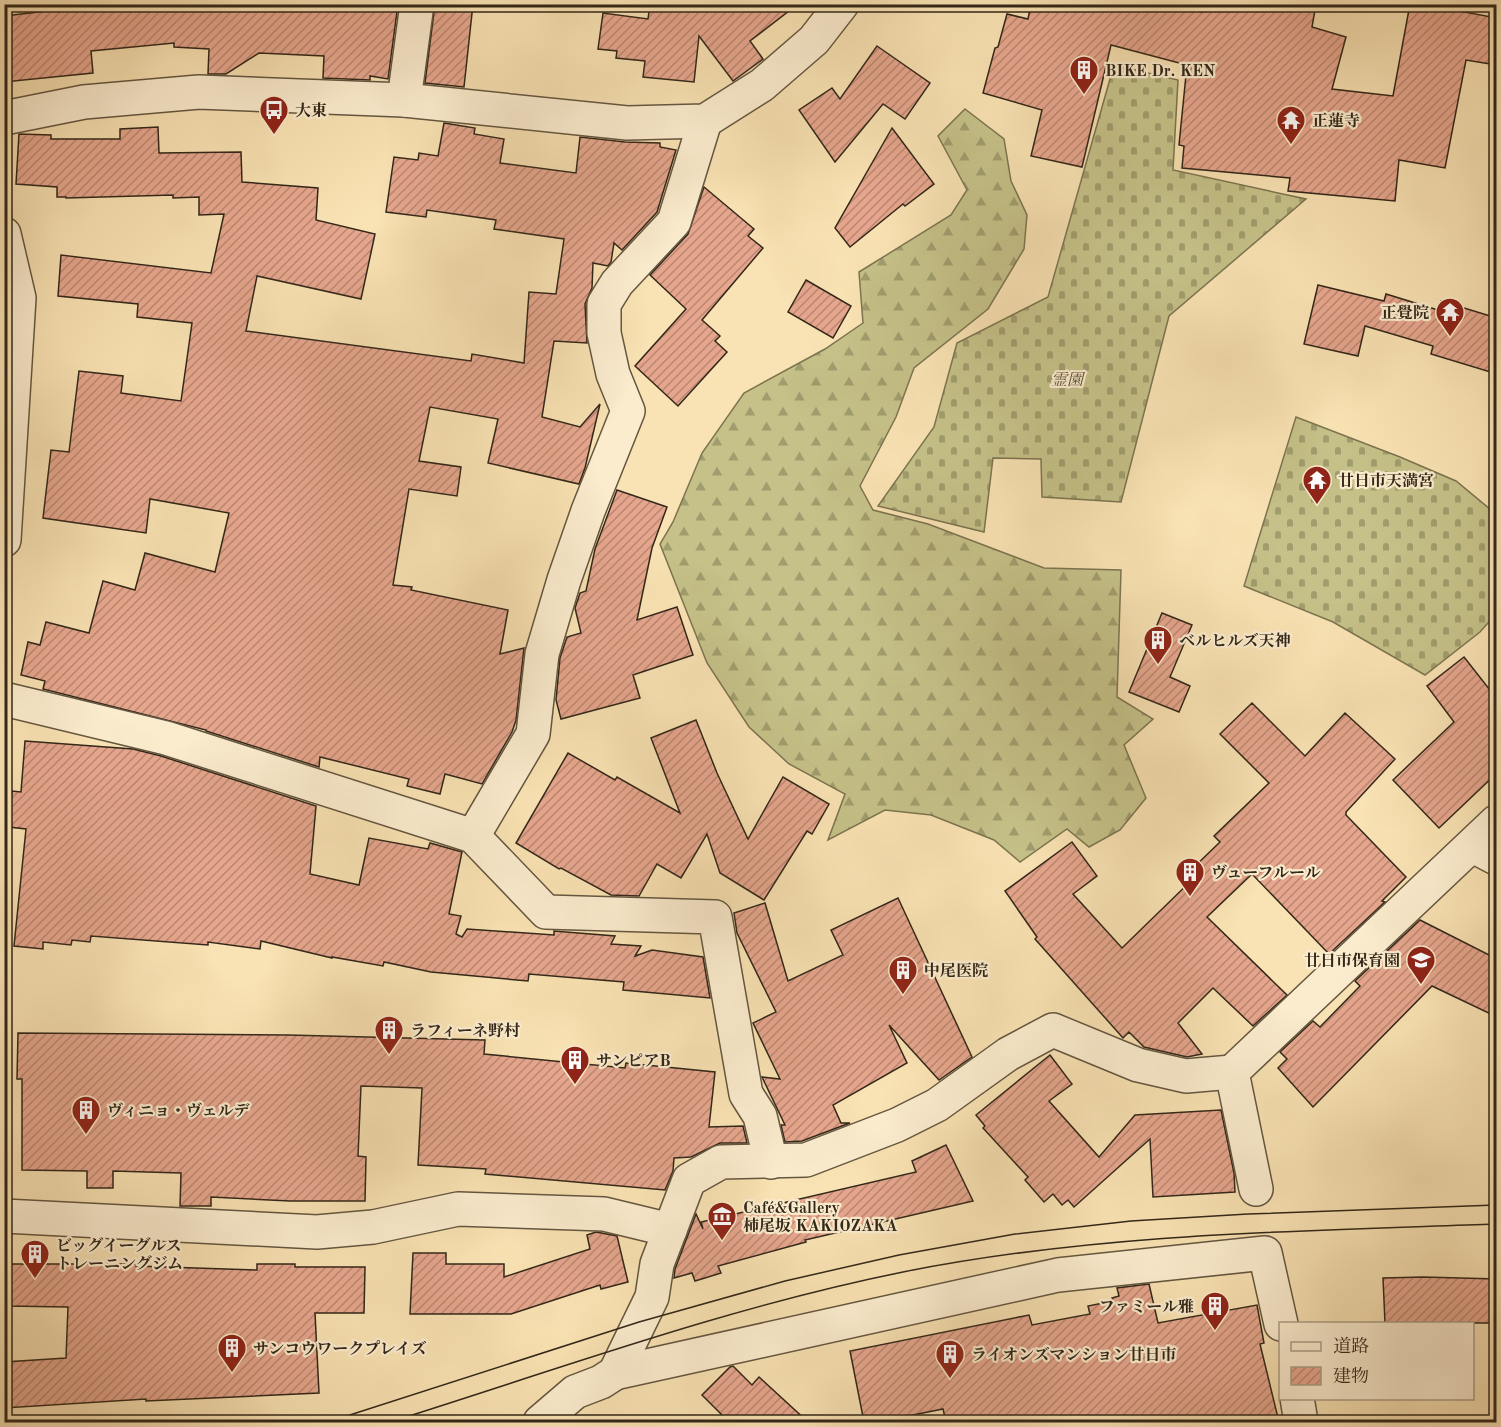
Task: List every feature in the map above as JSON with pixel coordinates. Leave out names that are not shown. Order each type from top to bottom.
[{"type":"street","points":[[404,100],[417,4]]},
{"type":"street","points":[[4,118],[84,102],[199,92],[404,100],[627,123],[705,121],[762,85],[814,39],[842,4]]},
{"type":"street","points":[[473,836],[533,734],[542,654],[588,511],[628,411],[613,374],[604,333],[604,304],[617,283],[674,222],[705,121]]},
{"type":"street","points":[[4,234],[19,298],[4,540]]},
{"type":"street","points":[[4,699],[166,738],[473,836],[546,912],[715,917],[746,1094],[760,1116],[771,1162]]},
{"type":"street","points":[[615,1373],[651,1297],[657,1264],[689,1180],[721,1162],[806,1160],[897,1125],[938,1105],[1008,1054],[1053,1030],[1138,1065],[1186,1076],[1232,1072],[1485,852],[1497,822]]},
{"type":"street","points":[[1232,1072],[1256,1189]]},
{"type":"street","points":[[4,1216],[317,1232],[373,1227],[458,1209],[604,1214],[670,1230]]},
{"type":"street","points":[[540,1422],[575,1392],[601,1382],[615,1373],[1058,1275],[1265,1253],[1281,1322]]},
{"type":"street","points":[[1297,1400],[1301,1422]]},
{"type":"green space","name":"霊園","points":[[1114,65],[1178,80],[1173,170],[1306,199],[1169,316],[1121,502],[1042,497],[1041,459],[993,458],[984,532],[878,506],[934,427],[957,343],[1048,297]]},
{"type":"green space","points":[[965,109],[1004,139],[1011,181],[1027,215],[1024,249],[988,309],[914,368],[896,417],[860,486],[873,510],[928,524],[1044,568],[1121,570],[1117,697],[1153,719],[1124,745],[1146,798],[1120,830],[1089,847],[1067,829],[1020,862],[994,840],[931,815],[885,810],[828,840],[845,794],[789,764],[749,727],[707,663],[660,544],[673,522],[702,453],[744,393],[825,349],[863,323],[859,272],[951,215],[967,190],[938,136]]},
{"type":"green space","points":[[1296,417],[1456,481],[1496,514],[1496,614],[1480,632],[1425,675],[1333,622],[1244,586]]},
{"type":"building","points":[[109,4],[398,4],[388,79],[370,76],[370,80],[323,78],[324,56],[259,53],[226,74],[208,74],[209,49],[174,47],[174,43],[91,51],[93,73],[4,82],[4,16]]},
{"type":"building","points":[[435,4],[473,4],[464,87],[425,83]]},
{"type":"building","points":[[650,4],[798,4],[750,41],[763,59],[733,81],[699,36],[694,82],[643,77],[645,61],[616,58],[617,51],[598,49],[603,13],[648,19]]},
{"type":"building","points":[[1031,4],[1164,4],[1202,12],[1203,4],[1316,4],[1312,27],[1346,37],[1332,89],[1393,96],[1410,4],[1422,4],[1497,18],[1497,65],[1466,60],[1445,168],[1399,160],[1395,201],[1288,191],[1290,178],[1182,168],[1184,146],[1179,145],[1187,65],[1111,45],[1082,167],[1031,156],[1042,110],[983,93],[1007,14],[1028,19]]},
{"type":"building","points":[[877,46],[930,83],[905,119],[883,104],[835,162],[799,110],[832,88],[840,99]]},
{"type":"building","points":[[444,123],[475,128],[474,134],[504,139],[500,163],[576,173],[580,137],[660,143],[660,147],[676,150],[657,212],[622,250],[614,243],[611,262],[608,266],[593,263],[592,288],[585,304],[587,343],[554,341],[542,417],[580,427],[600,404],[579,484],[488,463],[498,419],[430,407],[419,461],[461,467],[457,496],[409,489],[393,585],[412,587],[411,590],[508,610],[500,654],[524,648],[516,720],[512,732],[482,784],[445,774],[440,794],[407,786],[409,779],[320,757],[319,767],[206,730],[43,689],[45,681],[21,675],[28,642],[40,645],[46,622],[89,633],[103,581],[135,590],[145,553],[215,572],[229,513],[150,499],[146,533],[43,518],[51,450],[69,452],[79,371],[123,376],[121,393],[181,401],[192,323],[137,317],[138,304],[58,296],[61,255],[211,273],[224,214],[199,215],[199,197],[173,198],[173,195],[66,198],[57,197],[57,187],[16,184],[19,134],[51,135],[51,139],[120,139],[120,129],[158,127],[159,153],[241,152],[242,182],[318,188],[316,220],[375,234],[361,299],[257,276],[246,331],[471,361],[472,354],[524,363],[529,292],[556,294],[564,239],[494,229],[496,220],[427,210],[426,217],[386,212],[394,157],[418,160],[419,153],[438,156]]},
{"type":"building","points":[[892,128],[934,184],[905,206],[903,204],[850,247],[835,228]]},
{"type":"building","points":[[704,187],[754,229],[748,236],[763,248],[702,320],[720,336],[715,341],[727,352],[678,406],[635,366],[686,309],[650,275],[688,234]]},
{"type":"building","points":[[806,280],[851,306],[833,338],[788,312]]},
{"type":"building","points":[[1318,285],[1384,301],[1386,294],[1438,310],[1441,301],[1497,318],[1497,374],[1431,354],[1433,346],[1365,326],[1358,356],[1304,344]]},
{"type":"building","points":[[617,490],[667,507],[652,548],[637,620],[677,607],[693,655],[633,675],[640,698],[561,719],[556,700],[560,658],[567,637],[581,633],[575,608],[580,593],[586,591],[595,549]]},
{"type":"building","name":"ベルヒルズ天神","points":[[1162,613],[1192,625],[1170,677],[1190,686],[1179,712],[1129,692]]},
{"type":"building","points":[[1464,657],[1497,699],[1497,773],[1439,828],[1393,780],[1454,722],[1427,686]]},
{"type":"building","points":[[1252,703],[1305,756],[1345,713],[1395,759],[1346,812],[1346,815],[1406,877],[1382,901],[1385,902],[1329,954],[1252,874],[1207,917],[1287,995],[1253,1026],[1213,988],[1178,1023],[1202,1054],[1187,1057],[1144,1047],[1129,1032],[1123,1038],[1035,939],[1037,937],[1005,891],[1072,842],[1097,876],[1073,894],[1122,948],[1196,876],[1191,870],[1220,842],[1214,836],[1269,783],[1220,734]]},
{"type":"building","points":[[696,720],[717,773],[748,839],[783,777],[829,804],[812,834],[807,831],[764,900],[720,873],[707,834],[681,878],[657,864],[639,896],[611,895],[559,869],[516,843],[568,753],[615,780],[617,777],[680,813],[651,738]]},
{"type":"building","points":[[25,741],[133,749],[316,806],[310,874],[359,885],[369,838],[428,849],[430,843],[462,852],[449,914],[461,916],[456,934],[462,937],[467,929],[554,935],[554,931],[615,936],[611,944],[641,946],[635,956],[652,950],[703,957],[710,998],[623,990],[624,982],[529,974],[528,981],[431,972],[384,962],[383,966],[332,958],[261,941],[260,949],[208,942],[208,945],[91,936],[90,942],[72,940],[71,945],[43,942],[43,949],[14,946],[26,829],[9,827],[12,791],[21,792]]},
{"type":"building","points":[[898,898],[972,1057],[939,1080],[889,1025],[907,1063],[833,1105],[841,1123],[850,1123],[802,1141],[785,1142],[781,1125],[785,1125],[762,1077],[780,1079],[753,1023],[776,1012],[737,933],[734,913],[765,903],[788,981],[843,955],[831,930]]},
{"type":"building","points":[[1420,920],[1497,959],[1497,1017],[1432,986],[1313,1107],[1278,1068],[1287,1059],[1280,1052],[1313,1021],[1320,1027],[1360,986],[1355,981]]},
{"type":"building","points":[[18,1033],[288,1035],[485,1040],[484,1054],[625,1068],[626,1063],[715,1072],[709,1127],[743,1126],[747,1143],[720,1143],[691,1157],[674,1158],[673,1171],[665,1190],[485,1174],[486,1169],[418,1165],[422,1088],[361,1086],[358,1156],[366,1157],[365,1201],[290,1201],[211,1197],[211,1206],[180,1206],[181,1173],[113,1171],[113,1188],[87,1188],[87,1171],[22,1170],[22,1079],[17,1079]]},
{"type":"building","points":[[1050,1055],[1072,1084],[1049,1101],[1099,1157],[1135,1115],[1221,1110],[1234,1173],[1235,1192],[1153,1197],[1150,1139],[1074,1207],[1068,1200],[1062,1205],[1053,1194],[1044,1202],[1025,1180],[1028,1177],[983,1128],[985,1126],[976,1115]]},
{"type":"building","points":[[946,1145],[973,1201],[805,1240],[806,1242],[718,1266],[721,1273],[695,1281],[692,1273],[674,1278],[675,1269],[696,1214],[703,1229],[701,1222],[916,1172],[912,1161]]},
{"type":"building","points":[[596,1232],[617,1236],[628,1282],[601,1289],[600,1285],[511,1314],[410,1314],[413,1253],[446,1253],[446,1264],[504,1264],[504,1277],[590,1249],[587,1235]]},
{"type":"building","points":[[4,1264],[137,1264],[136,1266],[257,1270],[257,1264],[295,1264],[295,1267],[365,1267],[364,1313],[315,1313],[319,1393],[146,1401],[146,1399],[4,1408],[4,1362],[66,1358],[68,1307],[6,1306]]},
{"type":"building","points":[[1383,1278],[1497,1279],[1497,1323],[1385,1322]]},
{"type":"building","points":[[1149,1284],[1158,1323],[1257,1305],[1264,1343],[1260,1344],[1279,1422],[946,1422],[943,1409],[878,1422],[864,1422],[850,1351],[1029,1315],[1032,1325],[1090,1314],[1088,1306],[1113,1301],[1112,1298],[1119,1296],[1117,1288]]},
{"type":"building","points":[[733,1366],[752,1385],[759,1377],[808,1422],[729,1422],[702,1395]]},
{"type":"tram line","points":[[328,1422],[639,1322],[785,1281],[899,1255],[1015,1234],[1131,1221],[1248,1214],[1496,1205]]},
{"type":"tram line","points":[[390,1422],[709,1321],[838,1286],[903,1272],[1050,1249],[1198,1236],[1496,1224]]},
{"type":"place","name":"BIKE Dr. KEN","points":[[1084,96]]},
{"type":"place","name":"大東","points":[[274,136]]},
{"type":"place","name":"正蓮寺","points":[[1291,146]]},
{"type":"place","name":"正覺院","points":[[1450,338]]},
{"type":"place","name":"廿日市天満宮","points":[[1317,506]]},
{"type":"place","name":"ベルヒルズ天神","points":[[1158,666]]},
{"type":"place","name":"ヴューフルール","points":[[1190,898]]},
{"type":"place","name":"廿日市保育園","points":[[1421,986]]},
{"type":"place","name":"中尾医院","points":[[903,996]]},
{"type":"place","name":"ラフィーネ野村","points":[[389,1056]]},
{"type":"place","name":"サンピアB","points":[[575,1086]]},
{"type":"place","name":"ヴィニョ・ヴェルデ","points":[[86,1136]]},
{"type":"place","name":"Café&Gallery 柿尾坂 KAKIOZAKA","points":[[722,1242]]},
{"type":"place","name":"ビッグイーグルス トレーニングジム","points":[[35,1280]]},
{"type":"place","name":"ファミール雅","points":[[1215,1332]]},
{"type":"place","name":"サンコウワークプレイズ","points":[[232,1374]]},
{"type":"place","name":"ライオンズマンション廿日市","points":[[950,1380]]}]
